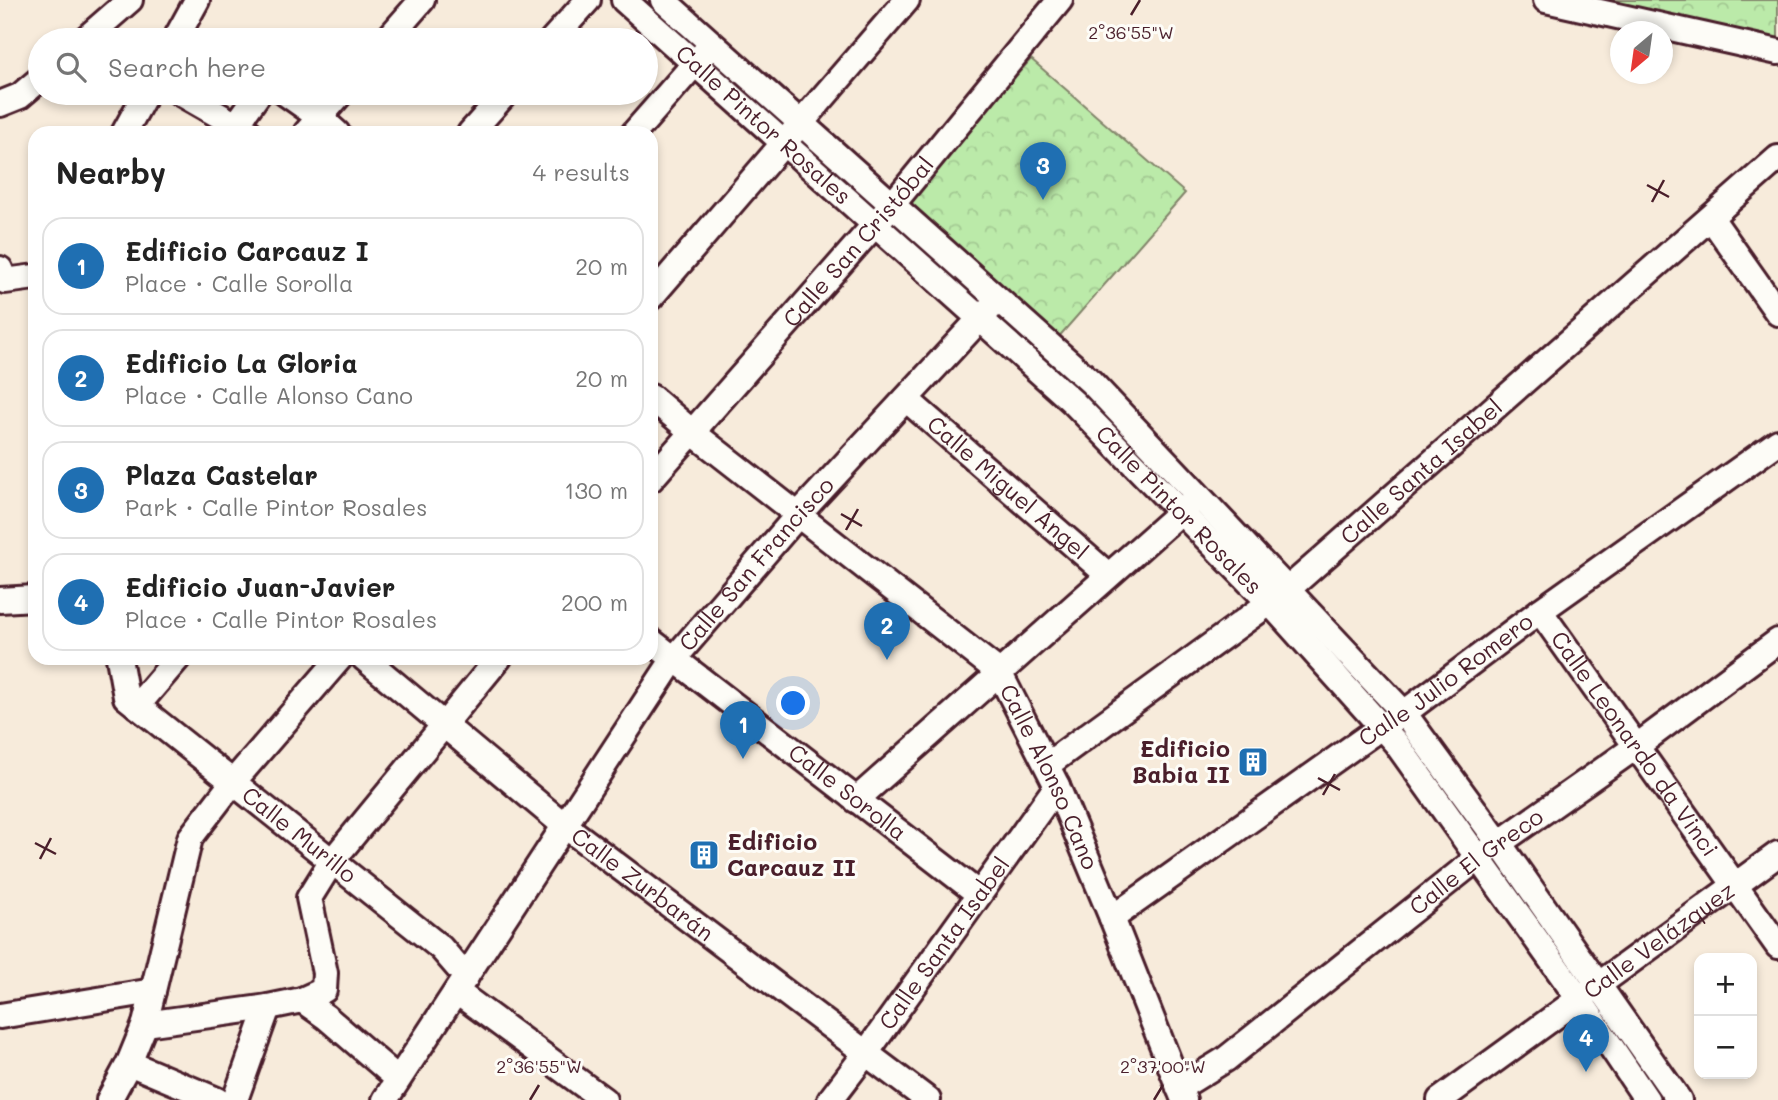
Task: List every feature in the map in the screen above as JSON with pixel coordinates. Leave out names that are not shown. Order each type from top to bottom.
[{"type":"street","points":[[98,28],[130,0]]},
{"type":"street","points":[[182,28],[197,0]]},
{"type":"street","points":[[398,28],[422,0]]},
{"type":"street","points":[[563,28],[588,0]]},
{"type":"street","name":"Calle Pintor Rosales","points":[[624,0],[656,28]]},
{"type":"street","name":"Calle Pintor Rosales","points":[[663,0],[1091,382],[1189,503],[1279,597],[1405,713],[1499,843],[1588,991],[1647,1100]]},
{"type":"street","points":[[658,289],[907,0]]},
{"type":"street","name":"Calle San Cristóbal","points":[[658,471],[876,224],[1060,0]]},
{"type":"street","points":[[1562,2],[1778,52]]},
{"type":"street","name":"Calle Pintor Rosales","points":[[658,30],[1189,503]]},
{"type":"street","points":[[640,126],[712,43]]},
{"type":"street","points":[[0,104],[20,96],[28,89]]},
{"type":"street","points":[[128,126],[139,105]]},
{"type":"street","points":[[201,105],[238,126]]},
{"type":"street","points":[[244,126],[254,105]]},
{"type":"street","points":[[297,105],[319,126]]},
{"type":"street","points":[[322,126],[334,105]]},
{"type":"street","points":[[476,126],[495,105]]},
{"type":"street","name":"Calle Santa Isabel","points":[[830,1100],[979,894],[1052,776],[1279,597],[1778,158]]},
{"type":"street","points":[[1711,218],[1778,313]]},
{"type":"street","points":[[0,269],[5,281],[28,277]]},
{"type":"street","name":"Calle San Francisco","points":[[391,1090],[673,660],[797,515],[999,299]]},
{"type":"street","name":"Calle Miguel Ángel","points":[[906,399],[1108,575]]},
{"type":"street","name":"Calle Alonso Cano","points":[[658,403],[999,672],[1052,776],[1182,1094]]},
{"type":"street","name":"Calle Julio Romero","points":[[1112,918],[1381,727],[1405,713],[1540,611],[1778,443]]},
{"type":"street","points":[[856,800],[1189,503]]},
{"type":"street","name":"Calle Pintor Rosales","points":[[1279,597],[1396,743],[1478,858],[1679,1100]]},
{"type":"street","points":[[0,600],[28,598]]},
{"type":"street","name":"Calle Leonardo da Vinci","points":[[1540,611],[1778,946]]},
{"type":"street","name":"Calle El Greco","points":[[1182,1094],[1478,858],[1637,746],[1778,641]]},
{"type":"street","name":"Calle Sorolla","points":[[658,647],[979,894]]},
{"type":"street","points":[[121,665],[132,701],[171,665]]},
{"type":"street","points":[[109,1100],[129,1063],[145,1024],[190,838],[233,782],[334,665]]},
{"type":"street","name":"Calle Zurbarán","points":[[372,665],[565,826],[928,1100]]},
{"type":"street","points":[[145,1024],[268,1007],[302,1000],[324,990],[325,973],[309,898],[332,861],[493,665]]},
{"type":"street","name":"Calle Murillo","points":[[132,701],[441,948],[461,984],[604,1100]]},
{"type":"street","name":"Calle Velázquez","points":[[1440,1100],[1778,854]]},
{"type":"street","points":[[0,1016],[153,991]]},
{"type":"street","points":[[302,1000],[326,1017],[391,1090]]},
{"type":"street","points":[[234,1100],[268,1007]]},
{"type":"street","points":[[129,1063],[216,1100]]},
{"type":"green space","points":[[1572,0],[1778,0],[1778,52],[1673,25],[1673,21],[1655,21]]},
{"type":"green space","points":[[1031,59],[1185,193],[1056,340],[902,206]]},
{"type":"place","name":"Plaza Castelar","points":[[1043,200]]},
{"type":"place","name":"Edificio La Gloria","points":[[887,660]]},
{"type":"place","name":"Edificio Carcauz I","points":[[743,759]]},
{"type":"place","name":"Edificio Babia II","points":[[1253,762]]},
{"type":"place","name":"Edificio Carcauz II","points":[[704,855]]},
{"type":"place","name":"Edificio Juan-Javier","points":[[1586,1072]]}]
